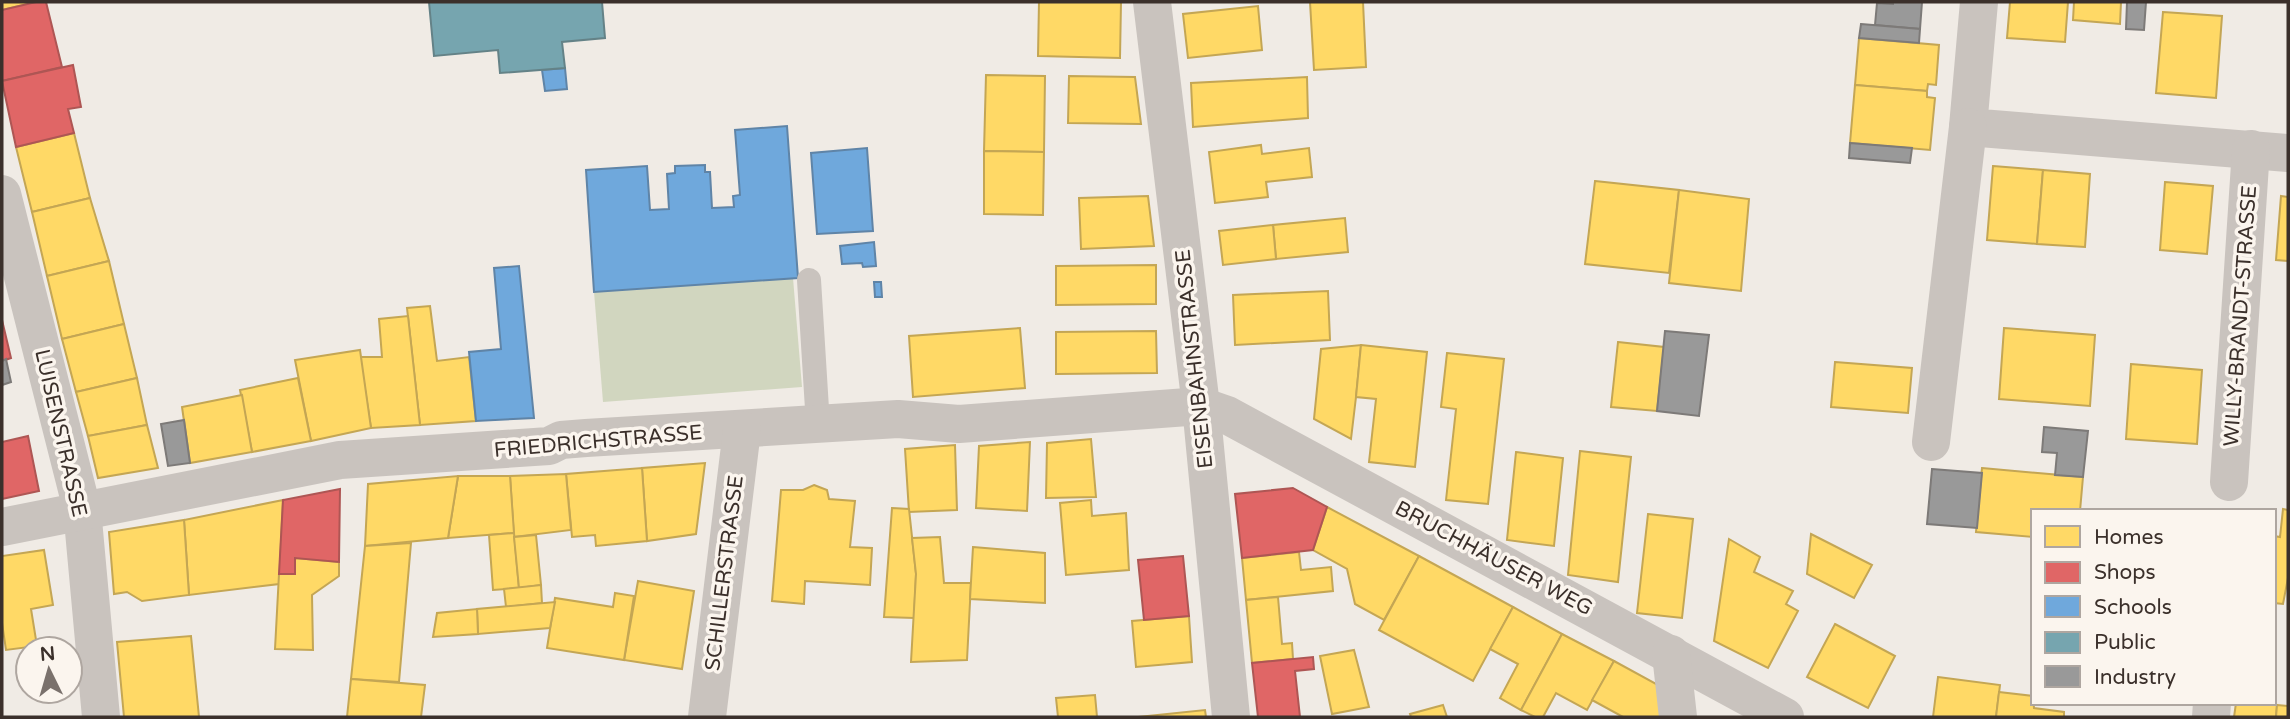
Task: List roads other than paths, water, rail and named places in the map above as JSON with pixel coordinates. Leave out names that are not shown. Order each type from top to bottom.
[{"type":"street","name":"EISENBAHNSTRASSE","points":[[1152,2],[1200,406],[1231,717]]},
{"type":"street","points":[[1931,442],[1968,127],[1979,2]]},
{"type":"street","points":[[1968,127],[2288,153]]},
{"type":"street","name":"WILLY-BRANDT-STRASSE","points":[[2229,482],[2251,149]]},
{"type":"street","name":"LUISENSTRASSE","points":[[2,194],[82,509],[101,717]]},
{"type":"street","name":"FRIEDRICHSTRASSE","points":[[2,527],[82,509],[340,460],[549,446],[561,440],[586,438],[898,419],[959,424],[1200,406]]},
{"type":"street","name":"BRUCHHÄUSER WEG","points":[[1200,406],[1227,415],[1785,717]]},
{"type":"street","name":"SCHILLERSTRASSE","points":[[707,717],[742,430]]},
{"type":"street","points":[[1671,654],[1678,717]]},
{"type":"lane","points":[[809,280],[818,425]]}]
